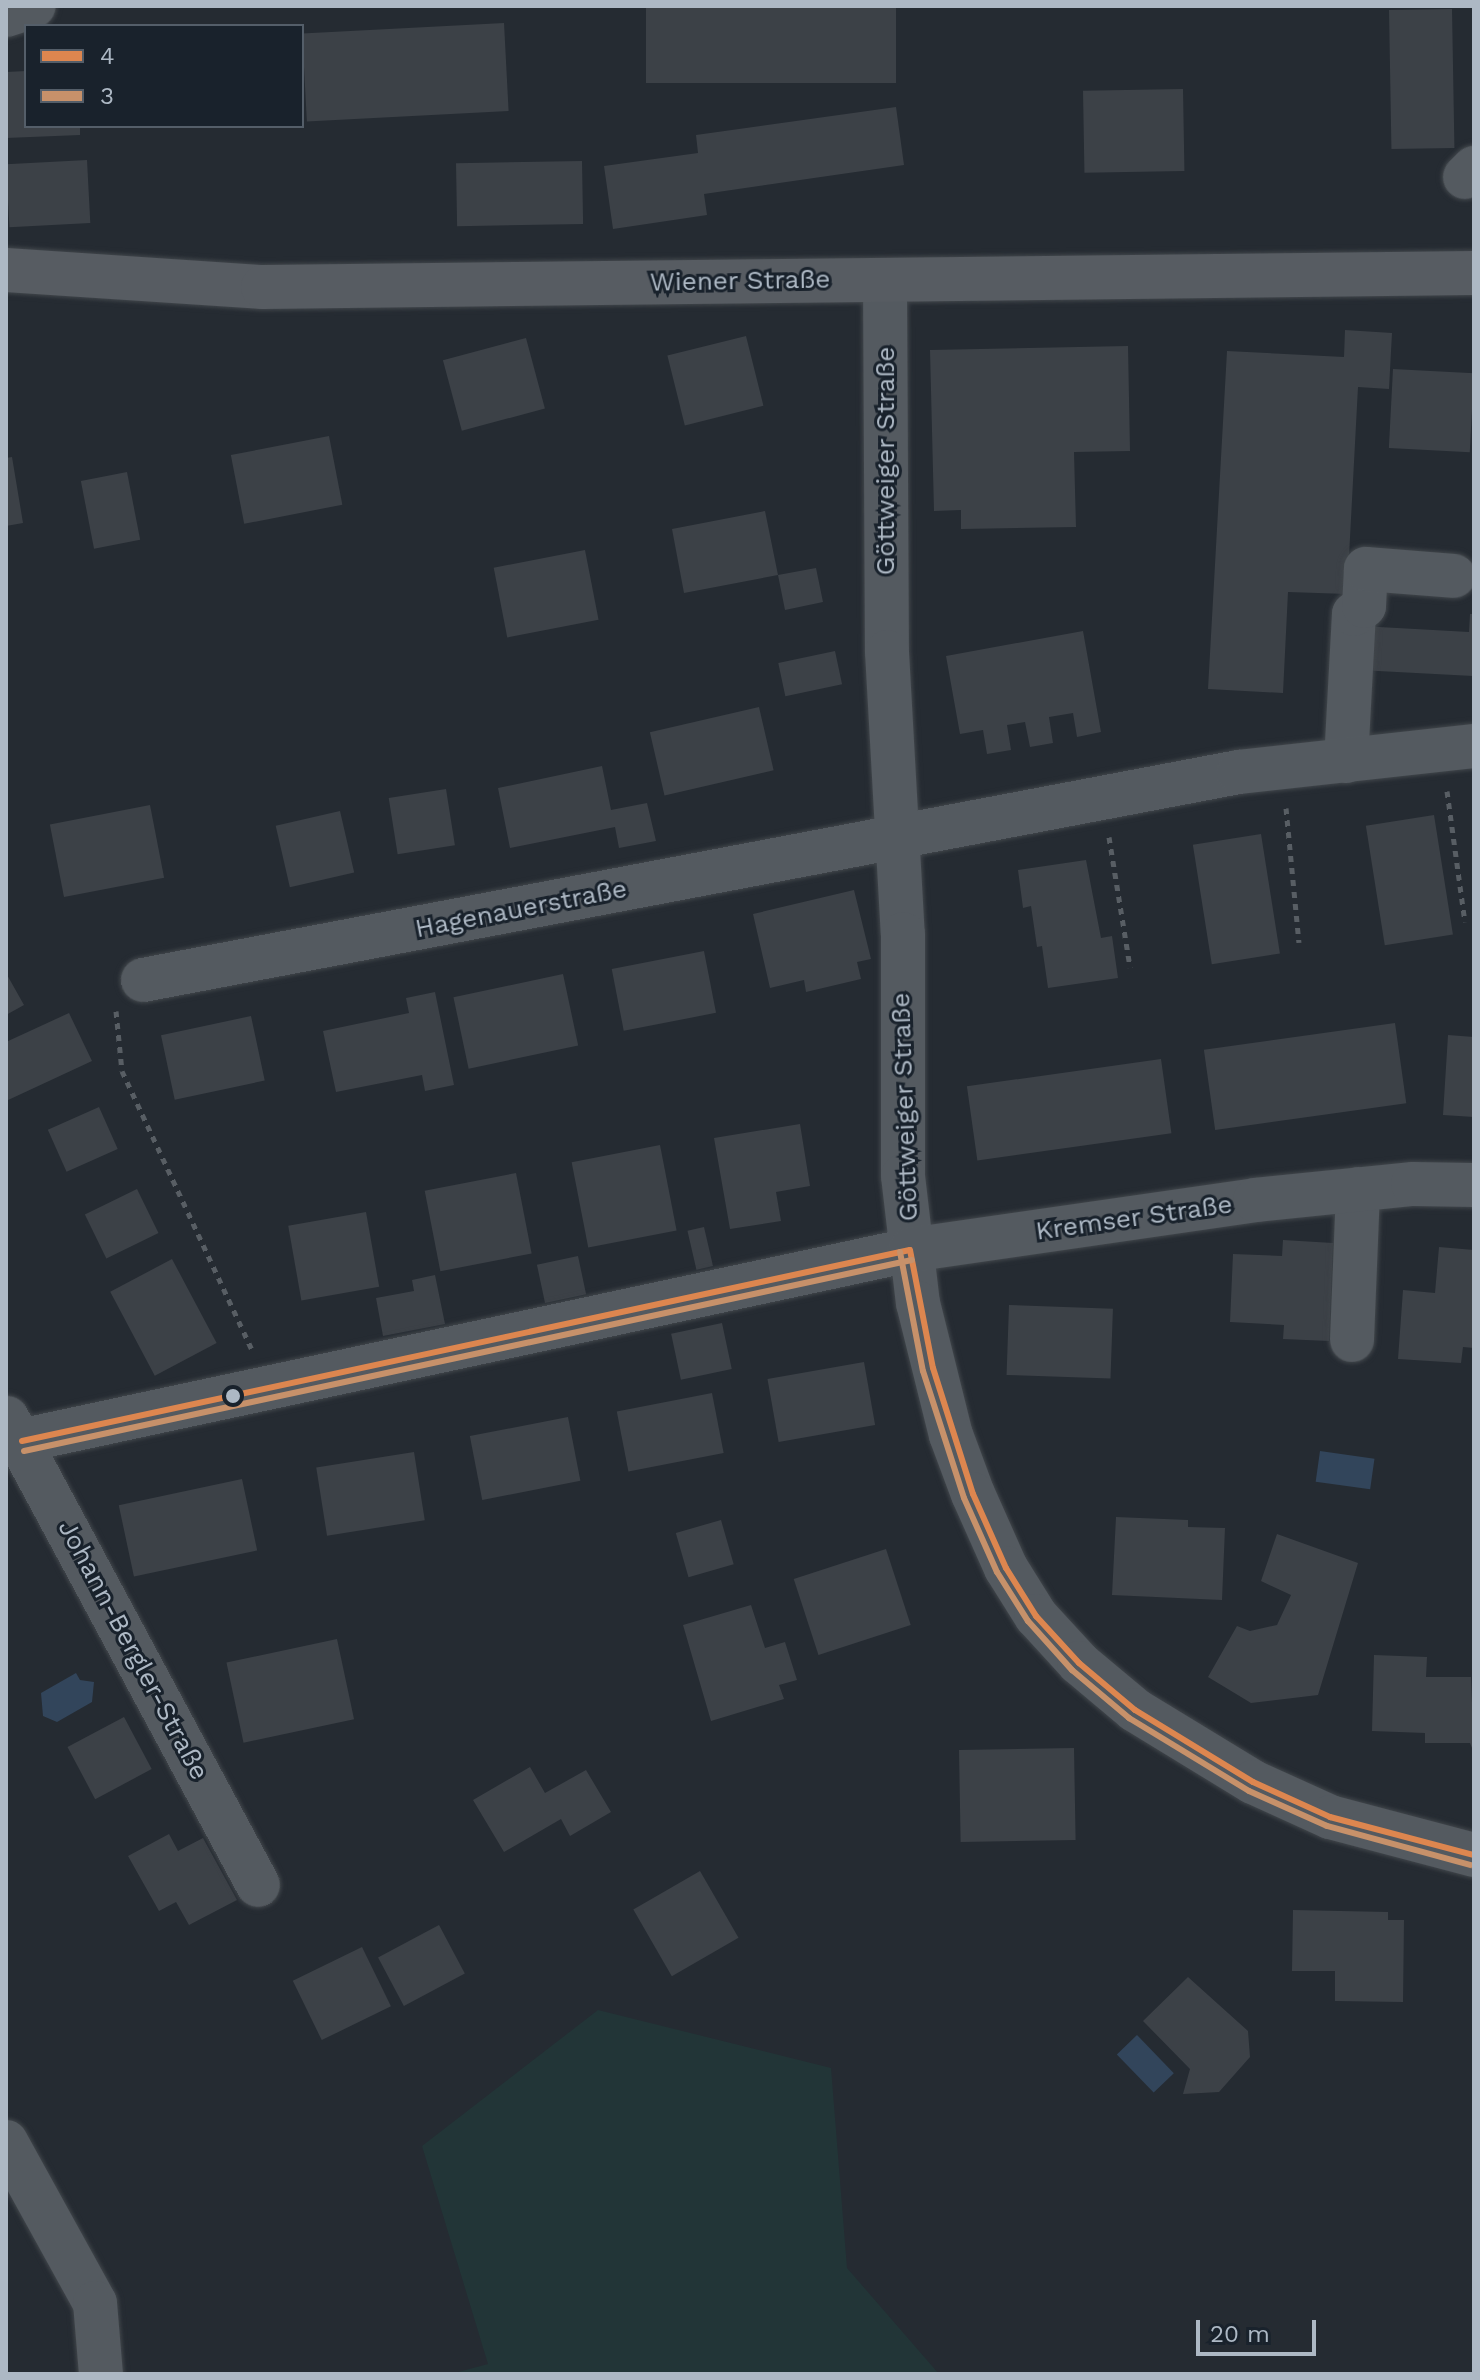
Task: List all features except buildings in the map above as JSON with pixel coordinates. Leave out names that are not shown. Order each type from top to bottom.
[{"type":"main road","name":"Wiener Straße","points":[[6,270],[263,287],[1474,273]]},
{"type":"street","points":[[6,15],[34,6]]},
{"type":"street","name":"Göttweiger Straße","points":[[885,280],[887,652],[899,834],[899,1047],[910,1250],[933,1368],[973,1494],[1006,1568],[1036,1616],[1079,1663],[1135,1710],[1253,1782],[1330,1817],[1474,1855]]},
{"type":"street","points":[[1346,761],[1354,614],[1364,606],[1366,569],[1454,576]]},
{"type":"street","points":[[899,834],[1239,772],[1474,746]]},
{"type":"street","name":"Hagenauerstraße","points":[[143,980],[899,834]]},
{"type":"street","name":"Kremser Straße","points":[[11,1434],[270,1389],[910,1250],[1358,1189],[1474,1185]]},
{"type":"street","points":[[1352,1340],[1358,1189]]},
{"type":"street","name":"Johann-Bergler-Straße","points":[[11,1434],[258,1885]]},
{"type":"street","points":[[6,2142],[95,2303],[101,2374]]},
{"type":"path","points":[[1450,816],[1465,922]]},
{"type":"path","points":[[1287,822],[1299,942]]},
{"type":"path","points":[[1111,850],[1130,967]]},
{"type":"path","points":[[143,980],[115,1003],[122,1071],[270,1389]]},
{"type":"shaded area","points":[[598,2010],[831,2068],[847,2268],[939,2374],[451,2374],[488,2364],[422,2146]]},
{"type":"water","points":[[1320,1451],[1374,1459],[1370,1489],[1316,1482]]},
{"type":"water","points":[[76,1673],[80,1680],[94,1682],[92,1702],[57,1722],[43,1716],[41,1693]]},
{"type":"water","points":[[1137,2035],[1174,2073],[1154,2093],[1117,2054]]},
{"type":"transit line","name":"4","points":[[910,1250],[933,1368],[973,1494],[1006,1568],[1036,1616],[1079,1663],[1135,1710],[1253,1782],[1330,1817],[1474,1855]]},
{"type":"transit line","name":"4","points":[[22,1441],[910,1250]]},
{"type":"transit line","name":"3","points":[[900,1252],[923,1371],[964,1498],[997,1572],[1028,1621],[1072,1670],[1129,1718],[1249,1791],[1327,1826],[1471,1865]]},
{"type":"transit line","name":"3","points":[[24,1451],[912,1260]]}]
